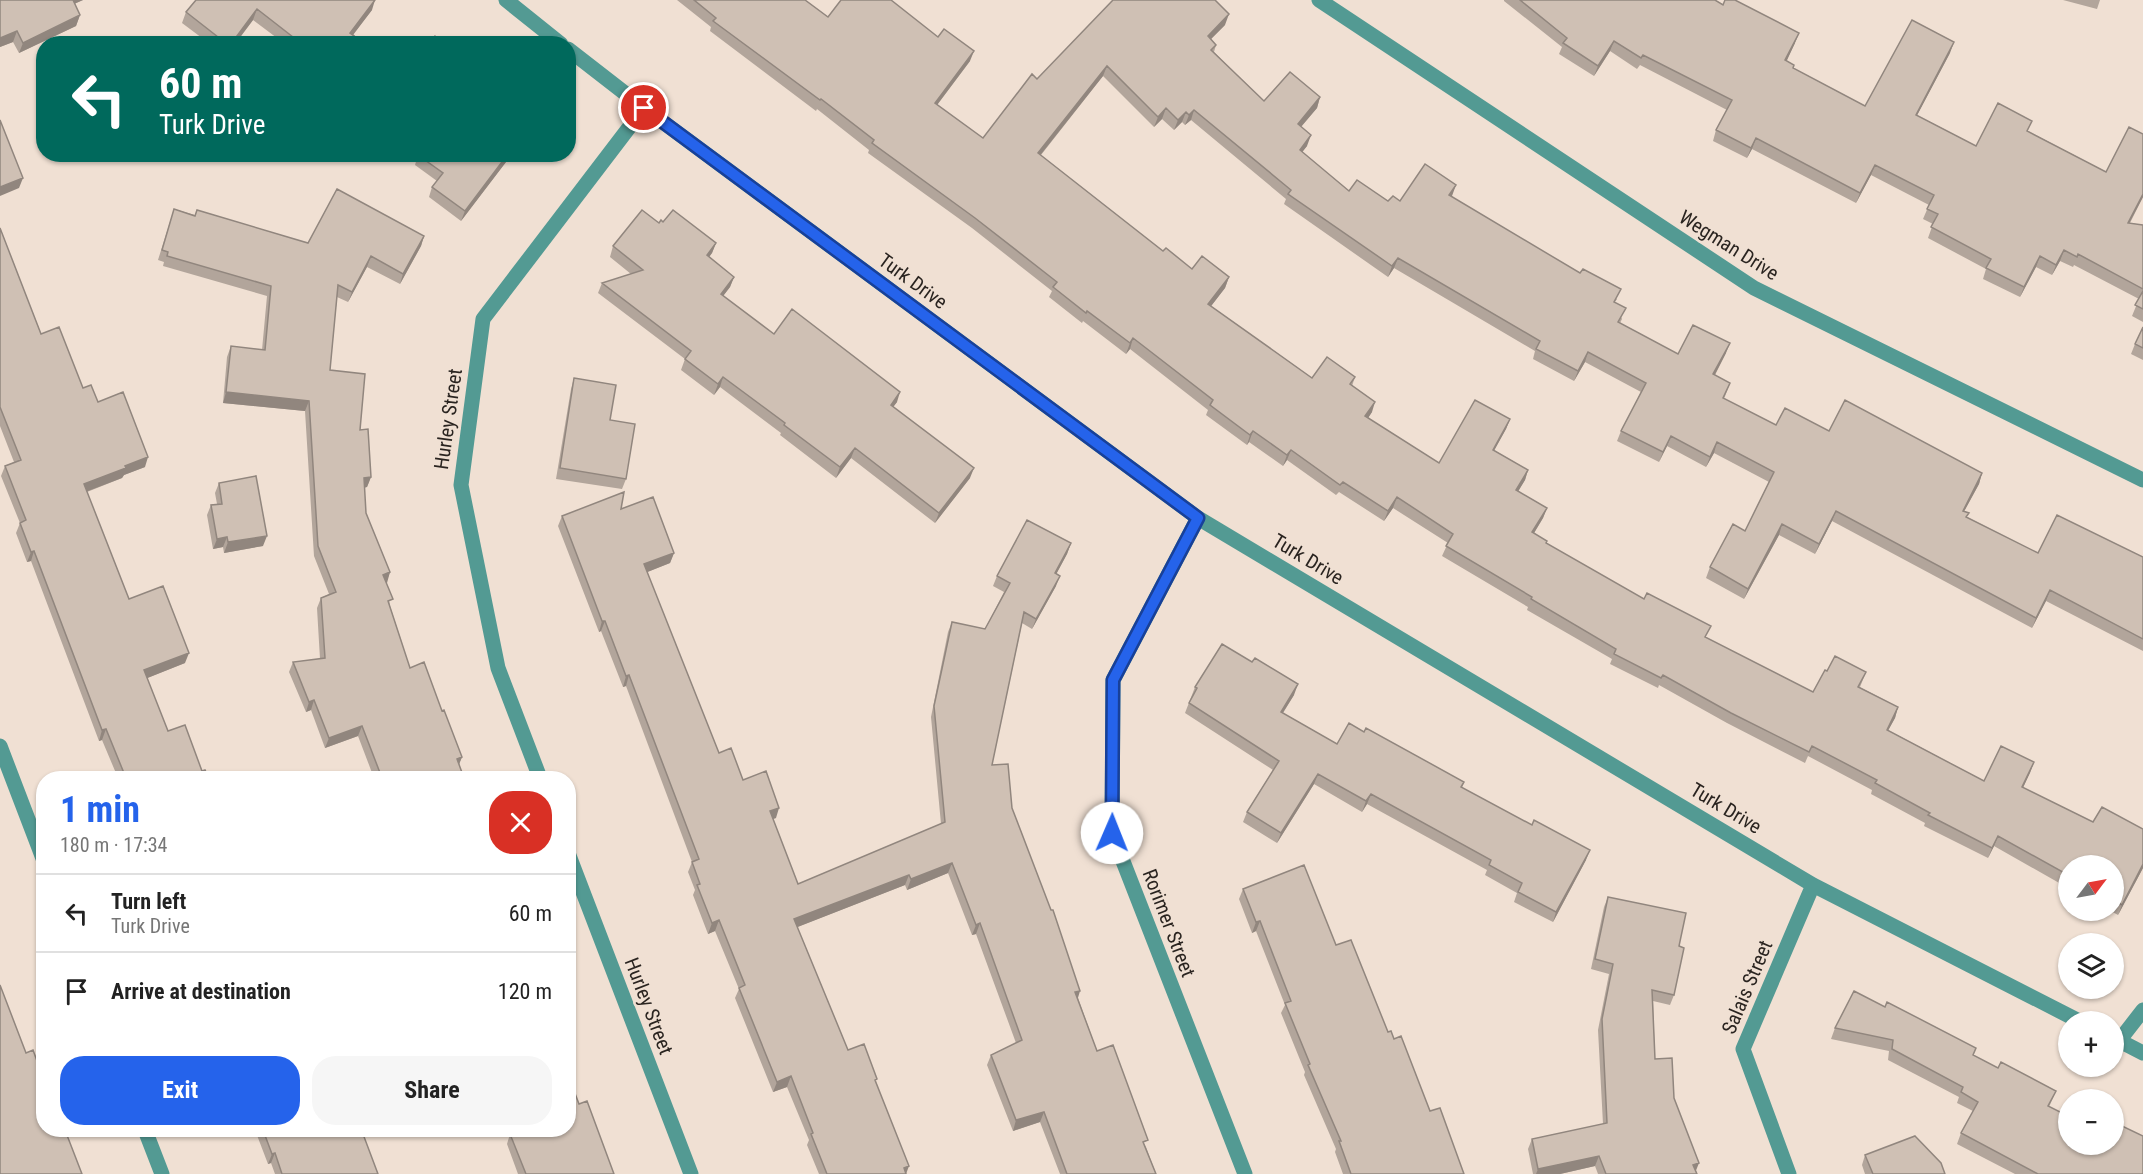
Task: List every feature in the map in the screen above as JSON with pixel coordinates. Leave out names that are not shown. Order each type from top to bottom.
[{"type":"street","points":[[506,0],[551,36]]},
{"type":"street","name":"Wegman Drive","points":[[1319,0],[1754,288],[2143,480]]},
{"type":"street","name":"Turk Drive","points":[[576,55],[1198,518],[1813,885],[2059,1011]]},
{"type":"street","name":"Hurley Street","points":[[537,771],[498,668],[461,485],[483,319],[644,108]]},
{"type":"street","name":"Rorimer Street","points":[[1198,518],[1113,680],[1112,833],[1245,1174]]},
{"type":"street","points":[[0,746],[36,840]]},
{"type":"street","name":"Hurley Street","points":[[576,874],[691,1174]]},
{"type":"street","name":"Salais Street","points":[[1789,1174],[1743,1049],[1813,885]]},
{"type":"street","points":[[2124,1031],[2143,1010]]},
{"type":"street","points":[[2124,1044],[2143,1053]]},
{"type":"street","points":[[148,1137],[162,1174]]},
{"type":"building","points":[[0,0],[73,0],[80,15],[23,43],[17,31],[0,38]]},
{"type":"building","points":[[196,0],[375,0],[350,33],[354,36],[292,36],[257,9],[237,36],[217,36],[186,12]]},
{"type":"building","points":[[694,0],[805,0],[828,17],[841,0],[891,0],[938,37],[944,29],[974,51],[935,103],[983,138],[1032,74],[1037,79],[1113,0],[1215,0],[1229,14],[1208,36],[1216,45],[1211,50],[1264,101],[1290,72],[1320,97],[1298,124],[1311,135],[1300,150],[1349,191],[1357,180],[1388,201],[1393,196],[1400,201],[1425,164],[1456,185],[1449,195],[1580,273],[1583,269],[1621,289],[1614,302],[1626,308],[1618,322],[1678,354],[1693,325],[1730,343],[1713,374],[1730,383],[1723,398],[1776,425],[1785,408],[1829,431],[1845,400],[1982,473],[1963,511],[1969,513],[1966,517],[2038,553],[2057,515],[2143,557],[2143,639],[2050,590],[2036,618],[1836,511],[1819,544],[1782,524],[1748,589],[1710,567],[1733,524],[1745,531],[1774,472],[1717,442],[1710,457],[1671,436],[1663,452],[1621,431],[1646,383],[1588,352],[1578,371],[1536,349],[1540,341],[1398,258],[1392,266],[1288,194],[1291,190],[1194,110],[1189,115],[1186,112],[1178,120],[1166,108],[1158,117],[1107,66],[1038,153],[1163,251],[1166,248],[1192,269],[1202,256],[1229,277],[1208,304],[1312,378],[1327,357],[1355,377],[1350,384],[1375,402],[1365,416],[1439,463],[1475,400],[1510,419],[1493,450],[1528,470],[1516,490],[1547,508],[1532,532],[1547,541],[1546,543],[1644,599],[1647,593],[1711,626],[1705,637],[1813,692],[1835,656],[1866,672],[1858,687],[1898,707],[1887,730],[1984,781],[2001,746],[2034,762],[2022,787],[2093,822],[2102,807],[2143,829],[2143,864],[2124,901],[2124,855],[2058,855],[2058,869],[1998,836],[1992,848],[1928,815],[1930,813],[1875,783],[1877,780],[1812,746],[1809,752],[1731,713],[1663,675],[1661,678],[1614,654],[1616,649],[1446,546],[1453,534],[1397,497],[1388,511],[1343,482],[1340,485],[1291,450],[1287,455],[1253,431],[1250,435],[1210,405],[1213,400],[1133,338],[1130,343],[1087,311],[1086,313],[1053,287],[1057,282],[975,218],[872,143],[874,140],[821,99],[713,21],[716,18]]},
{"type":"building","points":[[1520,0],[1715,0],[1723,5],[1725,0],[1735,0],[1799,33],[1785,60],[1794,65],[1793,68],[1865,106],[1912,20],[1954,42],[1916,115],[1976,146],[1998,103],[2032,121],[2027,131],[2106,172],[2129,127],[2143,134],[2143,194],[2128,223],[2143,225],[2143,289],[2078,254],[2077,257],[2064,250],[2056,265],[2040,256],[2024,287],[1986,268],[1991,259],[1931,227],[1938,214],[1927,209],[1934,195],[1875,165],[1860,193],[1756,138],[1751,148],[1716,130],[1732,100],[1643,55],[1641,58],[1614,41],[1598,66],[1563,43],[1567,38]]},
{"type":"building","points":[[0,120],[23,178],[0,187]]},
{"type":"building","points":[[428,162],[502,162],[465,211],[432,187],[443,173]]},
{"type":"building","points":[[337,189],[424,236],[403,274],[371,256],[352,292],[338,285],[330,370],[365,374],[360,430],[368,429],[371,477],[364,478],[366,513],[390,572],[383,575],[393,599],[388,601],[410,668],[424,662],[462,757],[457,759],[461,771],[379,771],[362,726],[329,738],[314,700],[309,702],[293,662],[325,658],[321,598],[336,592],[318,546],[309,401],[226,392],[231,346],[265,350],[271,286],[167,256],[168,252],[162,250],[174,209],[195,216],[197,210],[308,243]]},
{"type":"building","points":[[642,210],[659,223],[661,220],[663,222],[673,210],[716,243],[707,255],[734,277],[721,294],[774,334],[792,309],[900,392],[891,405],[974,468],[939,513],[855,448],[840,467],[723,377],[718,384],[685,359],[691,351],[602,283],[643,270],[613,246]]},
{"type":"building","points":[[0,228],[41,334],[59,327],[83,388],[91,385],[98,402],[123,392],[148,457],[84,484],[129,599],[163,586],[189,653],[144,670],[168,731],[185,725],[202,771],[123,771],[106,729],[102,730],[34,551],[31,552],[20,523],[26,520],[5,466],[21,460],[0,407]]},
{"type":"building","points":[[2143,291],[2143,309],[2135,305]]},
{"type":"building","points":[[2143,327],[2143,348],[2135,344]]},
{"type":"building","points":[[574,378],[616,385],[610,420],[635,424],[626,479],[560,468]]},
{"type":"building","points":[[256,476],[267,536],[228,542],[227,537],[217,539],[211,505],[222,504],[219,483]]},
{"type":"building","points":[[624,492],[621,509],[653,497],[674,553],[644,564],[719,753],[731,748],[743,780],[766,771],[779,808],[770,811],[798,884],[945,822],[934,706],[952,622],[985,629],[1010,583],[997,576],[1027,520],[1071,543],[1055,573],[1060,576],[1036,619],[1024,612],[992,765],[1008,764],[1012,808],[1051,910],[1053,910],[1080,991],[1075,992],[1097,1051],[1113,1045],[1148,1140],[1143,1142],[1156,1174],[1067,1174],[1044,1112],[1016,1120],[991,1055],[1022,1040],[980,923],[976,925],[952,863],[911,879],[909,875],[794,919],[848,1050],[864,1044],[877,1079],[875,1080],[909,1166],[904,1168],[906,1174],[827,1174],[791,1076],[777,1082],[739,988],[745,985],[719,920],[712,923],[697,885],[700,884],[692,862],[699,859],[629,675],[626,676],[605,621],[602,621],[562,516]]},
{"type":"building","points":[[1222,644],[1252,662],[1255,658],[1298,684],[1281,712],[1337,744],[1349,723],[1364,732],[1366,728],[1464,782],[1461,787],[1532,825],[1534,820],[1590,850],[1556,912],[1518,892],[1522,883],[1489,865],[1491,860],[1371,794],[1366,801],[1318,774],[1281,833],[1247,812],[1279,761],[1189,703],[1197,688],[1195,687]]},
{"type":"building","points":[[1304,865],[1336,945],[1351,940],[1388,1032],[1391,1031],[1394,1039],[1401,1036],[1430,1111],[1440,1108],[1464,1174],[1351,1174],[1339,1141],[1341,1141],[1308,1065],[1310,1064],[1285,1003],[1291,1001],[1260,921],[1256,922],[1243,889]]},
{"type":"building","points":[[1608,897],[1686,913],[1679,946],[1684,948],[1674,995],[1652,990],[1655,1059],[1672,1058],[1674,1098],[1699,1163],[1693,1165],[1697,1174],[1606,1174],[1599,1156],[1538,1169],[1532,1139],[1607,1123],[1602,1019],[1613,964],[1595,959]]},
{"type":"building","points":[[0,985],[26,1053],[33,1050],[36,1058],[36,1137],[68,1137],[82,1174],[0,1174]]},
{"type":"building","points":[[1854,991],[1885,1007],[1887,1002],[1976,1048],[1973,1055],[1998,1068],[2001,1062],[2056,1091],[2048,1106],[2058,1111],[2058,1155],[2124,1155],[2124,1127],[2143,1136],[2143,1174],[2038,1174],[1961,1133],[1978,1102],[1961,1092],[1963,1087],[1892,1049],[1893,1040],[1835,1028]]},
{"type":"building","points":[[576,1096],[579,1104],[587,1101],[614,1174],[526,1174],[511,1137],[576,1137]]},
{"type":"building","points":[[1915,1136],[1941,1163],[1945,1174],[1873,1174],[1865,1155]]},
{"type":"building","points":[[266,1137],[364,1137],[378,1174],[282,1174],[275,1153],[272,1154]]},
{"type":"route","points":[[644,108],[1198,518],[1113,680],[1112,833]]}]
